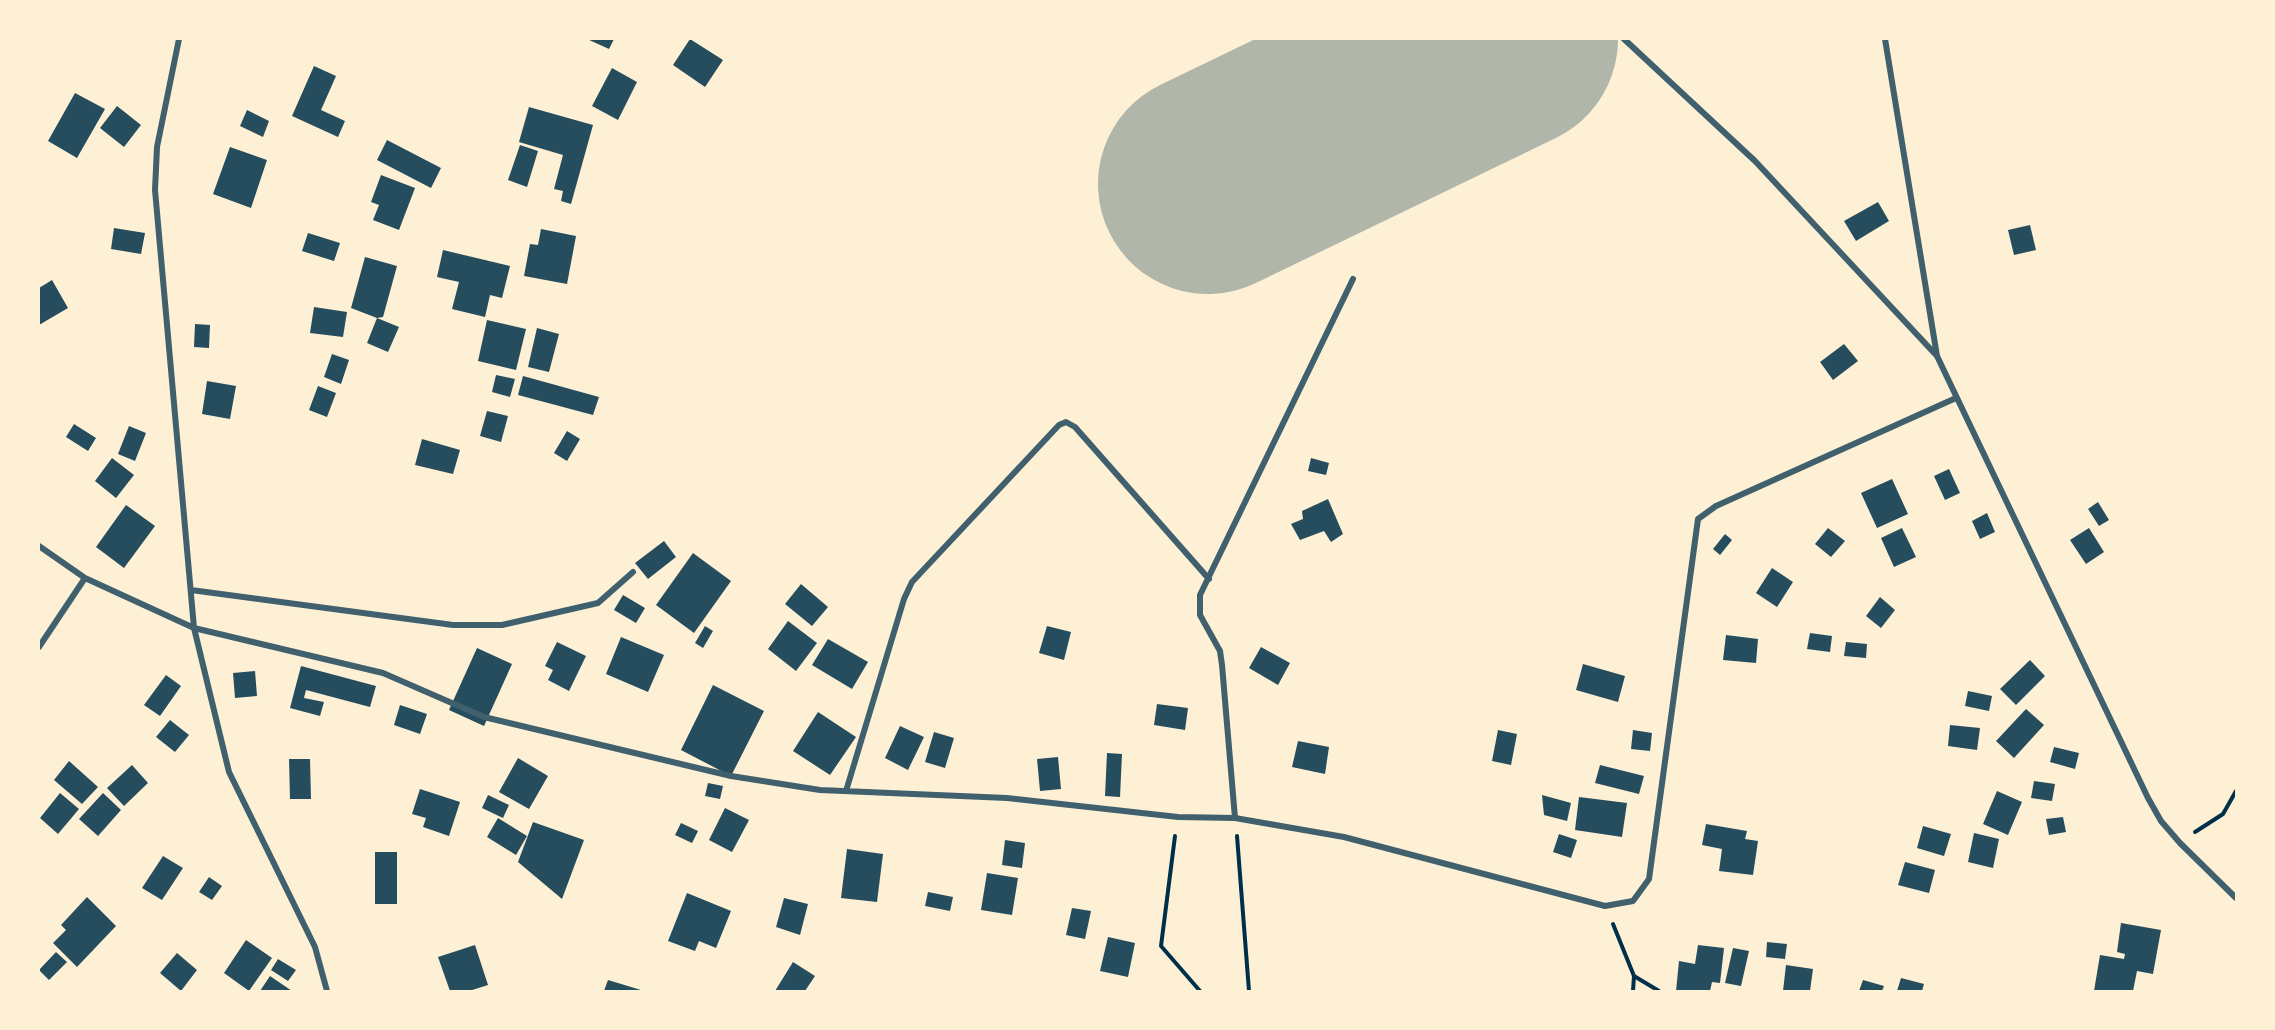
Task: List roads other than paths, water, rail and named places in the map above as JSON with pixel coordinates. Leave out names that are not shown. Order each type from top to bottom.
[{"type":"street","points":[[179,39],[157,147],[155,190],[194,628],[229,772],[315,947],[327,991]]},
{"type":"street","points":[[1624,39],[1755,161],[1937,356]]},
{"type":"street","points":[[1885,39],[1937,356],[2148,798],[2161,821],[2180,843],[2236,898]]},
{"type":"street","points":[[1236,818],[1220,651],[1200,615],[1198,604],[1200,595],[1353,279]]},
{"type":"street","points":[[39,546],[85,578],[194,628],[383,673],[484,717],[731,776],[820,790],[1007,798],[1178,817],[1236,818],[1344,837],[1605,906],[1633,901],[1649,879],[1698,519],[1716,506],[1956,398]]},
{"type":"street","points":[[846,791],[904,599],[912,582],[1059,424],[1066,422],[1075,427],[1209,579]]},
{"type":"street","points":[[191,590],[453,625],[502,625],[598,603],[633,572]]},
{"type":"street","points":[[39,646],[85,578]]}]
